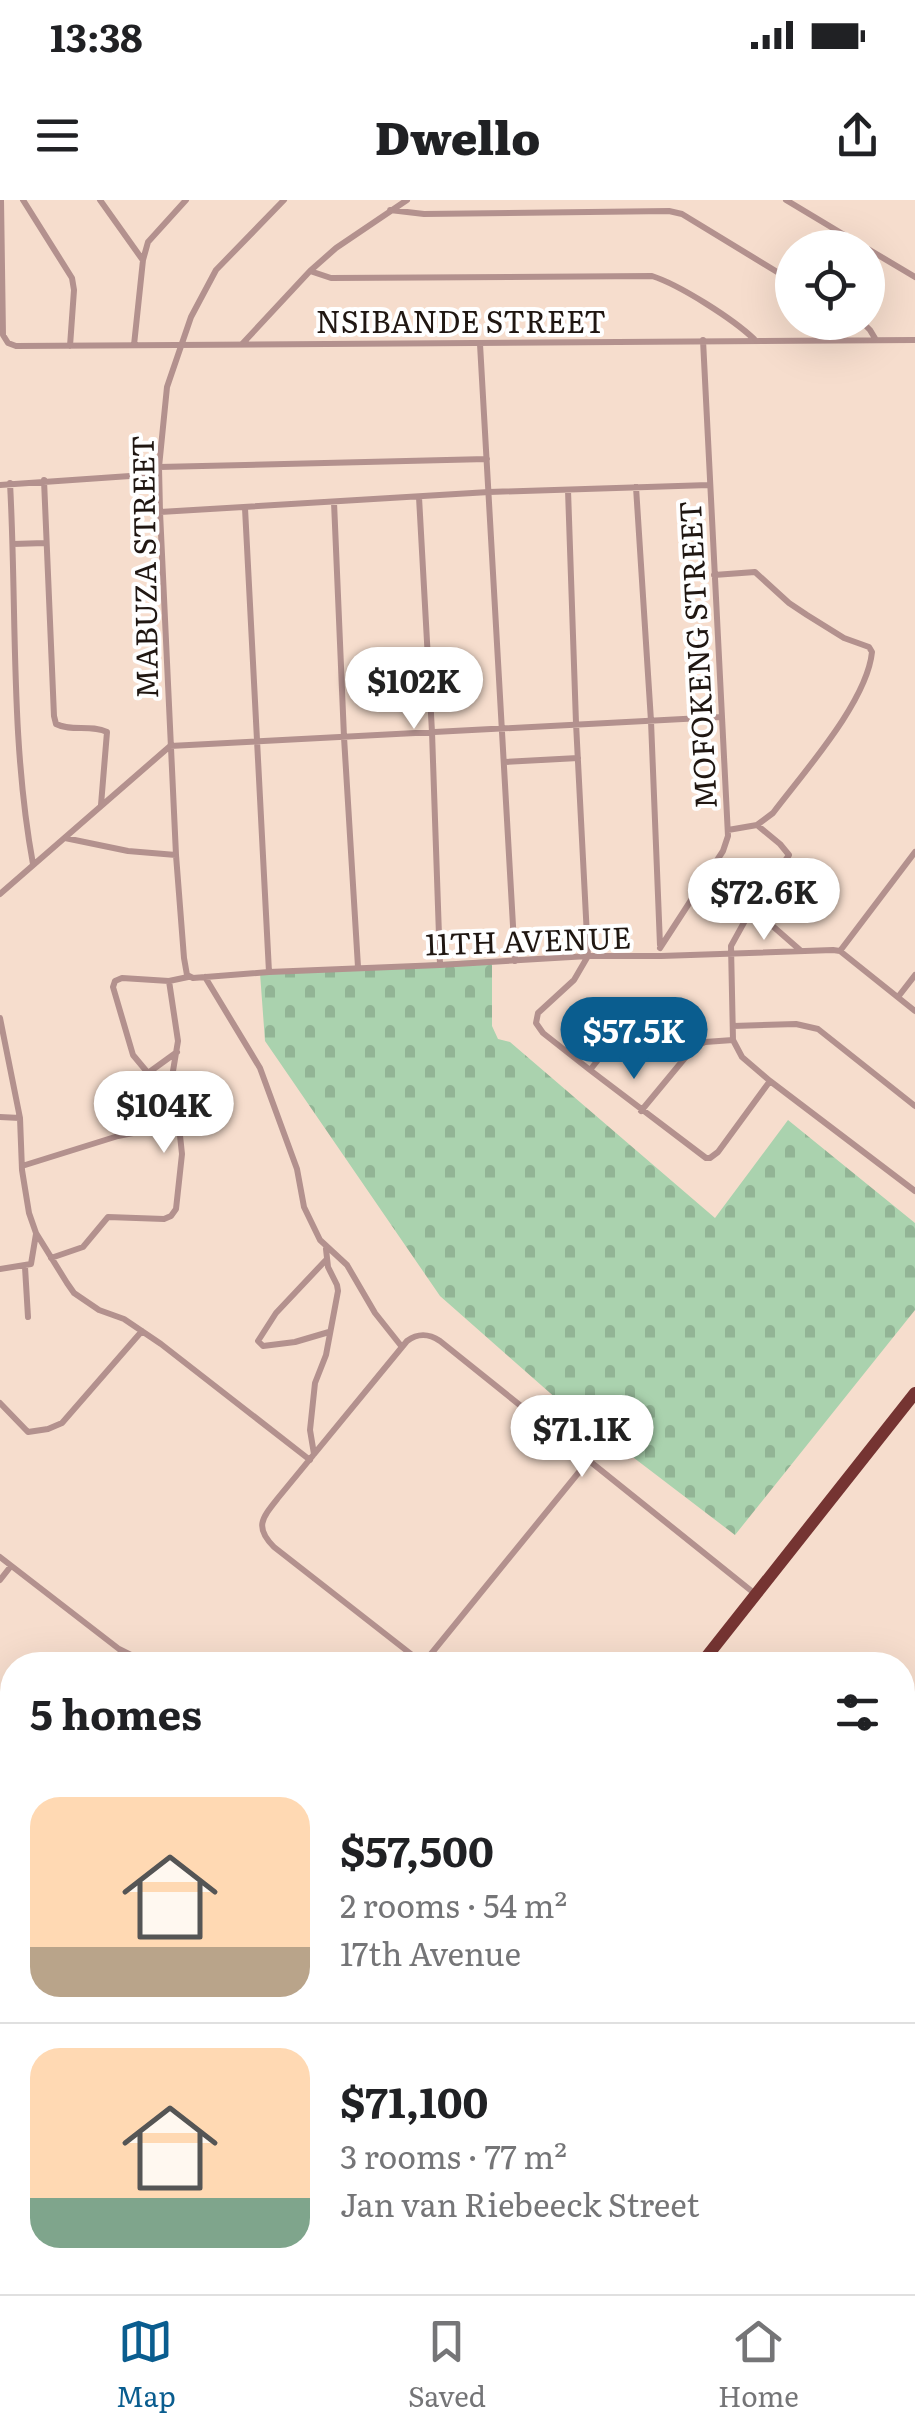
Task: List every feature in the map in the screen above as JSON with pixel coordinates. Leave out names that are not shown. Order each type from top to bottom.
[{"type":"highway","points":[[710,1652],[915,1393]]},
{"type":"street","name":"NSIBANDE STREET","points":[[1,200],[3,335],[16,346],[775,340]]},
{"type":"street","points":[[23,200],[72,278],[70,346]]},
{"type":"street","points":[[100,200],[143,260]]},
{"type":"street","name":"MABUZA STREET","points":[[187,974],[176,855],[160,512],[159,470],[167,388],[208,281],[284,200]]},
{"type":"street","points":[[242,343],[310,271],[346,240],[407,200]]},
{"type":"street","points":[[786,200],[837,230]]},
{"type":"street","points":[[134,345],[143,260],[151,237],[183,201]]},
{"type":"street","points":[[390,210],[424,214],[670,210],[775,271]]},
{"type":"street","points":[[885,259],[915,277]]},
{"type":"street","points":[[310,271],[331,278],[652,276],[736,324],[754,340]]},
{"type":"street","name":"MOFOKENG STREET","points":[[660,952],[723,851],[728,830],[703,340]]},
{"type":"street","name":"NSIBANDE STREET","points":[[885,340],[915,340]]},
{"type":"street","points":[[480,344],[515,961]]},
{"type":"street","points":[[0,484],[159,470],[487,459]]},
{"type":"street","points":[[44,480],[54,716],[61,727],[98,728],[107,732],[101,805]]},
{"type":"street","points":[[10,483],[18,732],[33,864]]},
{"type":"street","points":[[160,512],[489,492],[709,485]]},
{"type":"street","points":[[636,487],[660,952]]},
{"type":"street","points":[[568,490],[588,956],[574,980],[535,1019],[543,1033],[703,1157],[710,1158],[722,1146],[770,1082]]},
{"type":"street","points":[[418,497],[440,965]]},
{"type":"street","points":[[334,502],[358,967]]},
{"type":"street","points":[[245,508],[270,972]]},
{"type":"street","points":[[13,544],[45,543]]},
{"type":"street","points":[[714,576],[755,572],[798,609],[872,652],[846,716],[773,814],[757,824],[728,830]]},
{"type":"street","points":[[0,894],[170,746],[721,717]]},
{"type":"street","points":[[505,762],[578,758]]},
{"type":"street","points":[[757,824],[788,855],[733,940],[732,1040],[742,1057],[770,1082],[915,1191]]},
{"type":"street","points":[[64,838],[128,851],[176,855]]},
{"type":"street","points":[[915,852],[840,951],[915,1010]]},
{"type":"street","points":[[752,908],[800,950]]},
{"type":"street","name":"11TH AVENUE","points":[[148,1073],[129,1047],[115,1002],[114,984],[122,978],[169,981],[187,974],[205,978],[660,952],[840,951]]},
{"type":"street","points":[[898,997],[915,975]]},
{"type":"street","points":[[205,978],[264,1076],[300,1180],[304,1207],[320,1240],[347,1266],[402,1347]]},
{"type":"street","points":[[51,1258],[83,1247],[112,1216],[156,1219],[173,1213],[182,1163],[173,1071],[178,1042],[169,981]]},
{"type":"street","points":[[0,1018],[20,1118],[29,1213],[36,1233],[74,1292],[98,1310],[114,1313],[142,1330],[312,1457]]},
{"type":"street","points":[[590,1070],[626,1025],[660,1020]]},
{"type":"street","points":[[733,1026],[796,1024],[818,1028],[915,1106]]},
{"type":"street","points":[[641,1111],[694,1046],[732,1040]]},
{"type":"street","points":[[176,1101],[164,1102],[148,1073],[177,1052]]},
{"type":"street","points":[[22,1166],[118,1136],[152,1130],[154,1088]]},
{"type":"street","points":[[0,1117],[20,1118]]},
{"type":"street","points":[[0,1270],[32,1262],[36,1233]]},
{"type":"street","points":[[312,1457],[310,1422],[316,1383],[326,1356],[338,1288],[329,1271],[326,1247]]},
{"type":"street","points":[[326,1260],[276,1314],[258,1342],[262,1346],[286,1344],[329,1332]]},
{"type":"street","points":[[25,1266],[28,1317]]},
{"type":"street","points":[[0,1403],[28,1432],[62,1422],[142,1330]]},
{"type":"street","points":[[407,1652],[274,1547],[262,1527],[263,1519],[312,1457],[407,1341],[418,1335],[440,1341],[755,1594]]},
{"type":"street","points":[[434,1652],[588,1462]]},
{"type":"street","points":[[0,1557],[125,1652]]},
{"type":"street","points":[[0,1580],[11,1566]]},
{"type":"green space","points":[[492,959],[492,1026],[498,1039],[510,1042],[715,1218],[788,1120],[915,1223],[915,1310],[735,1535],[558,1400],[440,1296],[265,1041],[260,973]]}]
